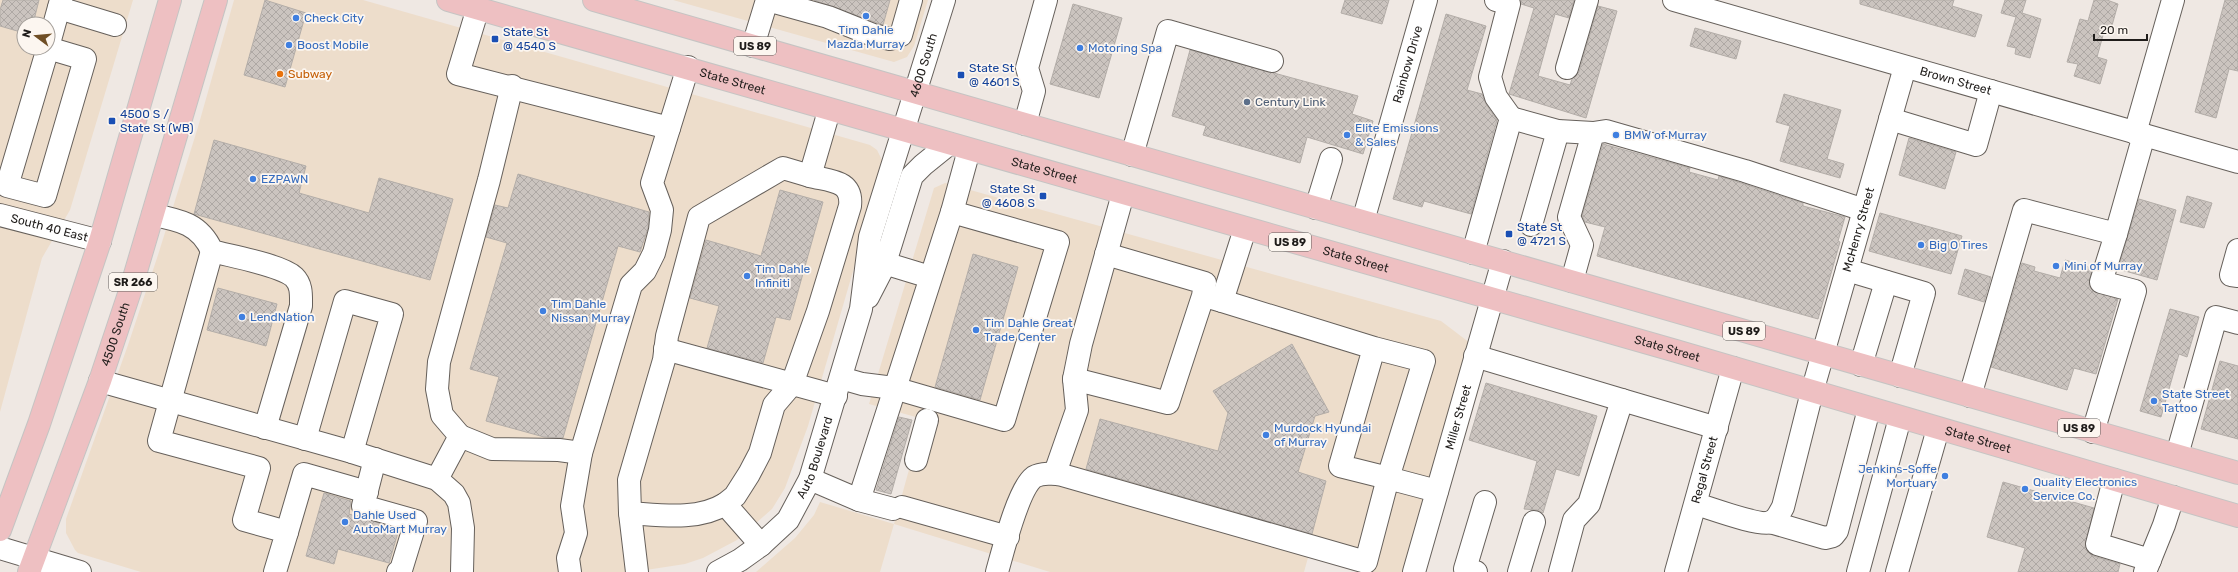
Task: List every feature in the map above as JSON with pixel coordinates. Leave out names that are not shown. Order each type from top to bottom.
[{"type":"main road","points":[[0,530],[39,424],[100,241],[170,0]]},
{"type":"main road","name":"4500 South","points":[[32,565],[100,381],[153,215],[216,0]]},
{"type":"main road","name":"State Street","points":[[448,0],[1733,368],[2238,516]]},
{"type":"main road","name":"US 89","points":[[594,0],[2238,473]]},
{"type":"street","points":[[752,46],[767,0],[828,17],[873,35],[890,39],[901,35],[911,0]]},
{"type":"street","name":"4600 South","points":[[904,131],[944,0]]},
{"type":"street","points":[[1025,124],[1034,91],[1027,68],[1046,0]]},
{"type":"street","name":"Rainbow Drive","points":[[1363,221],[1426,0]]},
{"type":"street","points":[[1496,0],[1509,4],[1490,77],[1496,97],[1511,118],[1558,131],[1593,133],[1606,131],[1745,172],[1864,210]]},
{"type":"street","points":[[1567,68],[1587,0]]},
{"type":"street","name":"Brown Street","points":[[1674,0],[2238,162]]},
{"type":"street","points":[[2093,432],[2135,291],[2101,282],[2116,234],[2173,0]]},
{"type":"street","points":[[56,18],[60,4],[115,25]]},
{"type":"street","points":[[478,8],[458,74],[512,86],[669,128]]},
{"type":"street","points":[[1132,155],[1168,31],[1272,61]]},
{"type":"street","points":[[48,48],[85,60],[44,196],[7,186],[48,48]]},
{"type":"street","name":"McHenry Street","points":[[1770,522],[1776,518],[1783,507],[1812,392],[1905,67]]},
{"type":"street","points":[[570,572],[568,558],[576,533],[572,506],[581,453],[631,284],[648,265],[654,253],[660,230],[662,210],[652,183],[688,68]]},
{"type":"street","points":[[512,86],[487,187],[439,362],[438,389],[442,415],[460,436],[492,449],[559,450],[581,453]]},
{"type":"street","points":[[1890,119],[1976,145],[1991,91]]},
{"type":"street","points":[[810,176],[829,110]]},
{"type":"street","points":[[1473,253],[1511,118]]},
{"type":"street","name":"Auto Boulevard","points":[[718,572],[740,560],[761,545],[788,520],[810,479],[861,309],[870,237],[894,156],[904,131]]},
{"type":"street","points":[[1531,225],[1558,131]]},
{"type":"street","points":[[1572,281],[1582,245],[1569,217],[1593,133]]},
{"type":"street","points":[[859,500],[952,212],[959,147]]},
{"type":"street","name":"Auto Boulevard","points":[[861,309],[884,263],[912,176],[923,165],[959,147]]},
{"type":"street","points":[[1316,208],[1331,159]]},
{"type":"street","points":[[630,513],[674,515],[713,512],[735,496],[750,474],[760,453],[774,405],[792,384],[818,311],[851,199],[848,188],[842,184],[783,168],[699,216],[665,349],[629,480],[630,513],[637,572]]},
{"type":"street","points":[[1055,473],[1077,410],[1074,379],[1081,344],[1123,194]]},
{"type":"street","points":[[1970,396],[2024,210],[2116,234]]},
{"type":"street","points":[[665,349],[792,384],[838,387],[862,384],[894,388],[1004,420],[1058,242],[952,212]]},
{"type":"street","name":"South 40 East","points":[[0,215],[100,241]]},
{"type":"street","points":[[153,215],[183,221],[206,237],[212,251],[159,441],[259,468],[244,520],[287,532]]},
{"type":"street","points":[[1074,379],[1168,403],[1212,298],[1245,229]]},
{"type":"street","points":[[2238,250],[2231,275],[2238,276]]},
{"type":"street","points":[[212,251],[282,270],[294,277],[302,289],[301,306],[265,428]]},
{"type":"street","points":[[997,572],[1023,490],[1035,477],[1055,473],[1366,562],[1388,478],[1424,361],[1374,348],[1212,298],[1205,283],[1106,254]]},
{"type":"street","name":"Miller Street","points":[[1414,572],[1503,262]]},
{"type":"street","points":[[884,263],[930,277]]},
{"type":"street","points":[[1847,270],[1924,294],[1900,376]]},
{"type":"street","points":[[1861,365],[1886,282]]},
{"type":"street","points":[[315,477],[314,442],[345,301],[392,314],[352,452]]},
{"type":"street","points":[[2177,456],[2216,317],[2238,324]]},
{"type":"street","points":[[1374,348],[1340,466],[1437,491]]},
{"type":"street","points":[[1476,356],[1717,428]]},
{"type":"street","name":"Regal Street","points":[[1676,572],[1733,368]]},
{"type":"street","points":[[100,381],[352,452],[437,479],[454,494],[459,503],[463,528],[462,572]]},
{"type":"street","points":[[1560,572],[1574,520],[1589,504],[1622,400]]},
{"type":"street","points":[[1696,504],[1758,522],[1770,522],[1825,538],[1833,536],[1837,531],[1869,409]]},
{"type":"street","points":[[1858,572],[1900,418]]},
{"type":"street","points":[[916,460],[927,420]]},
{"type":"street","points":[[1897,572],[1938,429]]},
{"type":"street","points":[[437,479],[460,436]]},
{"type":"street","points":[[375,459],[363,506],[416,521],[401,570],[398,572]]},
{"type":"street","points":[[275,572],[304,474],[367,492]]},
{"type":"street","points":[[810,479],[859,500],[898,508],[1008,537]]},
{"type":"street","points":[[2114,480],[2097,544],[2147,566],[2164,525],[2173,497]]},
{"type":"street","points":[[1476,572],[1465,569],[1485,502]]},
{"type":"street","points":[[725,504],[761,545]]},
{"type":"street","points":[[1518,572],[1534,522]]},
{"type":"street","points":[[0,548],[32,565],[80,572]]},
{"type":"shaded area","points":[[0,0],[133,0],[70,210],[42,258],[0,412]]},
{"type":"shaded area","points":[[234,0],[363,0],[870,145],[877,150],[883,162],[881,175],[808,426],[785,488],[772,509],[737,540],[703,558],[685,564],[633,572],[141,572],[78,553],[66,533],[66,519],[128,345],[158,255],[198,127]]},
{"type":"shaded area","points":[[673,0],[928,0],[914,46],[907,57],[894,62]]},
{"type":"shaded area","points":[[945,183],[1441,321],[1470,343],[1406,572],[1369,572],[1309,554],[1304,572],[1050,572],[894,524],[923,419],[869,404],[934,188]]},
{"type":"shaded area","points":[[820,502],[894,524],[880,572],[756,572],[795,538],[814,515]]},
{"type":"building","points":[[3,0],[39,0],[35,16],[16,16],[16,31],[0,26],[0,10]]},
{"type":"building","points":[[265,0],[306,13],[285,87],[244,75]]},
{"type":"building","name":"Tim Dahle Mazda Murray","points":[[814,0],[890,0],[883,25]]},
{"type":"building","points":[[1345,0],[1389,0],[1382,24],[1341,13]]},
{"type":"building","points":[[1521,0],[1574,0],[1569,18],[1555,14],[1538,76],[1570,85],[1572,79],[1579,72],[1598,6],[1617,11],[1586,118],[1509,94],[1534,8],[1521,4]]},
{"type":"building","points":[[1860,0],[1954,0],[1952,6],[1982,15],[1975,37],[1860,4]]},
{"type":"building","points":[[2005,0],[2026,0],[2022,13],[2041,19],[2030,58],[2015,54],[2016,48],[2007,46],[2016,17],[2001,13]]},
{"type":"building","points":[[2094,0],[2107,0],[2118,4],[2111,29],[2105,28],[2097,57],[2107,60],[2100,84],[2074,76],[2078,64],[2067,62],[2080,19],[2088,21]]},
{"type":"building","points":[[2225,0],[2238,0],[2238,71],[2229,69],[2216,118],[2195,112]]},
{"type":"building","points":[[1073,4],[1122,18],[1099,98],[1050,84]]},
{"type":"building","points":[[1446,14],[1486,26],[1467,90],[1482,94],[1486,104],[1497,120],[1471,214],[1424,201],[1422,207],[1393,199]]},
{"type":"building","points":[[1695,28],[1741,41],[1736,59],[1690,46]]},
{"type":"building","name":"Century Link","points":[[1190,50],[1358,96],[1352,114],[1373,121],[1363,154],[1307,137],[1300,163],[1203,135],[1206,126],[1172,116]]},
{"type":"building","points":[[1784,94],[1841,110],[1827,159],[1844,164],[1840,178],[1780,161],[1790,126],[1776,122]]},
{"type":"building","points":[[1909,138],[1956,152],[1945,189],[1899,175]]},
{"type":"building","points":[[214,140],[306,166],[299,193],[369,213],[379,178],[453,199],[430,280],[194,214]]},
{"type":"building","points":[[1603,144],[1690,168],[1689,172],[1718,180],[1719,176],[1803,203],[1803,206],[1845,217],[1838,241],[1840,242],[1818,319],[1597,256],[1605,227],[1585,222],[1582,216]]},
{"type":"building","name":"Tim Dahle Nissan Murray","points":[[518,174],[649,212],[648,228],[640,252],[618,246],[563,438],[544,437],[486,421],[499,377],[470,369],[507,243],[486,237],[495,205],[508,208]]},
{"type":"building","name":"Tim Dahle Infiniti","points":[[780,190],[823,202],[790,320],[776,317],[763,363],[707,348],[719,306],[690,298],[706,240],[761,256]]},
{"type":"building","points":[[2187,196],[2212,203],[2204,228],[2180,222]]},
{"type":"building","points":[[2139,199],[2176,210],[2157,280],[2118,269]]},
{"type":"building","points":[[1880,213],[1962,236],[1951,274],[1869,251]]},
{"type":"building","name":"Tim Dahle Great Trade Center","points":[[973,254],[1018,267],[980,400],[935,387]]},
{"type":"building","points":[[2065,260],[2092,268],[2089,285],[2092,290],[2118,299],[2096,374],[2074,368],[2067,390],[1991,367],[2022,263],[2035,267],[2034,271],[2060,278]]},
{"type":"building","points":[[1965,269],[1991,277],[1984,302],[1958,294]]},
{"type":"building","name":"LendNation","points":[[218,288],[277,304],[266,346],[207,330]]},
{"type":"building","points":[[2170,309],[2199,317],[2187,357],[2179,354],[2161,417],[2140,411]]},
{"type":"building","name":"Murdock Hyundai of Murray","points":[[1292,344],[1329,412],[1315,416],[1298,472],[1326,481],[1312,534],[1086,469],[1100,419],[1218,451],[1228,413],[1213,391]]},
{"type":"building","points":[[2220,361],[2238,366],[2238,439],[2201,429]]},
{"type":"building","points":[[1486,383],[1597,416],[1579,476],[1556,469],[1543,513],[1537,510],[1524,509],[1537,461],[1469,440]]},
{"type":"building","points":[[899,417],[912,420],[891,494],[876,490]]},
{"type":"building","points":[[2003,482],[2094,508],[2085,547],[2093,556],[2120,564],[2118,572],[2018,572],[2025,548],[1987,537]]},
{"type":"building","name":"Dahle Used AutoMart Murray","points":[[324,493],[351,501],[349,514],[399,529],[389,563],[338,549],[334,564],[306,556]]},
{"type":"place","name":"Tim Dahle Mazda Murray","points":[[866,16]]},
{"type":"place","name":"Check City","points":[[296,18]]},
{"type":"place","name":"State St @ 4540 S","points":[[495,39]]},
{"type":"place","name":"Boost Mobile","points":[[289,45]]},
{"type":"place","name":"Motoring Spa","points":[[1080,48]]},
{"type":"place","name":"Subway","points":[[280,74]]},
{"type":"place","name":"State St @ 4601 S","points":[[961,75]]},
{"type":"place","name":"Century Link","points":[[1247,102]]},
{"type":"place","name":"4500 S / State St (WB)","points":[[112,121]]},
{"type":"place","name":"Elite Emissions & Sales","points":[[1347,135]]},
{"type":"place","name":"BMW of Murray","points":[[1616,135]]},
{"type":"place","name":"EZPAWN","points":[[253,179]]},
{"type":"place","name":"State St @ 4608 S","points":[[1043,196]]},
{"type":"place","name":"State St @ 4721 S","points":[[1509,234]]},
{"type":"place","name":"Big O Tires","points":[[1921,245]]},
{"type":"place","name":"Mini of Murray","points":[[2056,266]]},
{"type":"place","name":"Tim Dahle Infiniti","points":[[747,276]]},
{"type":"place","name":"Tim Dahle Nissan Murray","points":[[543,311]]},
{"type":"place","name":"LendNation","points":[[242,317]]},
{"type":"place","name":"Tim Dahle Great Trade Center","points":[[976,330]]},
{"type":"place","name":"State Street Tattoo","points":[[2154,401]]},
{"type":"place","name":"Murdock Hyundai of Murray","points":[[1266,435]]},
{"type":"place","name":"Jenkins-Soffe Mortuary","points":[[1945,476]]},
{"type":"place","name":"Quality Electronics Service Co.","points":[[2025,489]]},
{"type":"place","name":"Dahle Used AutoMart Murray","points":[[345,522]]}]
